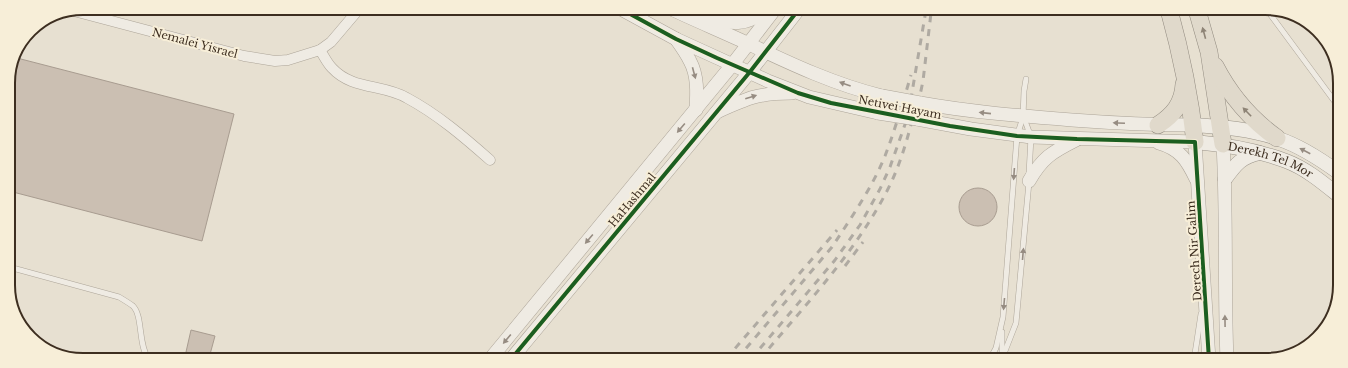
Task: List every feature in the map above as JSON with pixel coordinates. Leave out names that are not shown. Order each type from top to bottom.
[{"type":"highway","points":[[1170,15],[1179,44],[1188,91],[1195,142]]},
{"type":"highway","points":[[1198,15],[1209,52],[1223,144]]},
{"type":"highway","points":[[1209,52],[1222,79],[1239,103],[1266,130],[1277,138]]},
{"type":"highway","points":[[1158,125],[1176,110],[1183,96],[1183,70]]},
{"type":"main road","name":"Derekh Tel Mor","points":[[1193,125],[1221,127],[1277,138],[1306,151],[1333,168]]},
{"type":"main road","name":"Derekh Tel Mor","points":[[1195,142],[1223,144],[1260,153],[1287,162],[1305,172],[1333,192]]},
{"type":"main road","points":[[1225,179],[1243,158],[1260,153]]},
{"type":"street","name":"Nemalei Yisrael","points":[[89,15],[258,59],[288,60],[320,50]]},
{"type":"street","points":[[354,15],[331,42],[320,50],[332,68],[343,78],[351,82],[394,92],[406,97],[462,135],[490,160]]},
{"type":"street","name":"Netivei Hayam","points":[[632,15],[676,39],[749,73],[798,93],[831,103],[950,126],[1017,136],[1195,142]]},
{"type":"street","name":"Netivei Hayam","points":[[683,15],[749,44],[765,53],[823,77],[882,96],[920,104],[1023,117],[1158,125],[1193,125]]},
{"type":"street","points":[[693,15],[731,23],[749,20],[761,15]]},
{"type":"street","name":"HaHashmal","points":[[495,353],[696,110],[771,15]]},
{"type":"street","name":"HaHashmal","points":[[516,353],[749,73],[795,15]]},
{"type":"street","points":[[676,39],[690,60],[695,73],[697,86],[696,110]]},
{"type":"street","points":[[715,113],[746,99],[759,95],[773,93],[798,93]]},
{"type":"street","points":[[1029,181],[1039,164],[1048,156],[1077,139]]},
{"type":"street","points":[[1147,140],[1167,146],[1182,155],[1190,166],[1198,185]]},
{"type":"street","name":"Derech Nir Galim","points":[[1195,142],[1210,353]]},
{"type":"street","points":[[1223,144],[1225,179],[1225,320],[1227,353]]},
{"type":"lane","points":[[1271,15],[1333,99]]},
{"type":"lane","points":[[1001,353],[1017,136],[1023,117],[1026,79]]},
{"type":"lane","points":[[1003,353],[1016,323],[1029,181],[1031,137],[1023,117]]},
{"type":"lane","points":[[15,269],[119,297],[134,307],[140,323],[142,344],[146,353]]},
{"type":"lane","points":[[1195,353],[1205,286]]},
{"type":"lane","points":[[993,353],[996,348],[1003,317]]},
{"type":"building","points":[[19,59],[234,114],[202,241],[15,193],[15,78]]},
{"type":"building","points":[[978,188],[988,191],[994,197],[997,207],[994,217],[988,223],[978,226],[968,223],[962,217],[959,207],[962,197],[968,191]]},
{"type":"building","points":[[191,330],[215,336],[210,353],[186,352]]},
{"type":"railway","points":[[756,353],[835,260],[860,225],[880,189],[890,167],[908,116],[925,15]]},
{"type":"railway","points":[[915,119],[923,81],[931,15]]},
{"type":"railway","points":[[742,353],[832,247],[861,203],[885,156],[896,126],[911,75]]},
{"type":"railway","points":[[765,353],[830,276],[863,232],[890,185],[898,167],[914,113]]},
{"type":"railway","points":[[731,353],[837,230]]},
{"type":"railway","points":[[845,266],[863,242]]},
{"type":"cycle path","points":[[632,15],[676,39],[717,58],[798,93],[831,103],[950,126],[1017,136],[1195,142],[1209,353]]},
{"type":"cycle path","points":[[516,353],[749,73],[794,15]]}]
